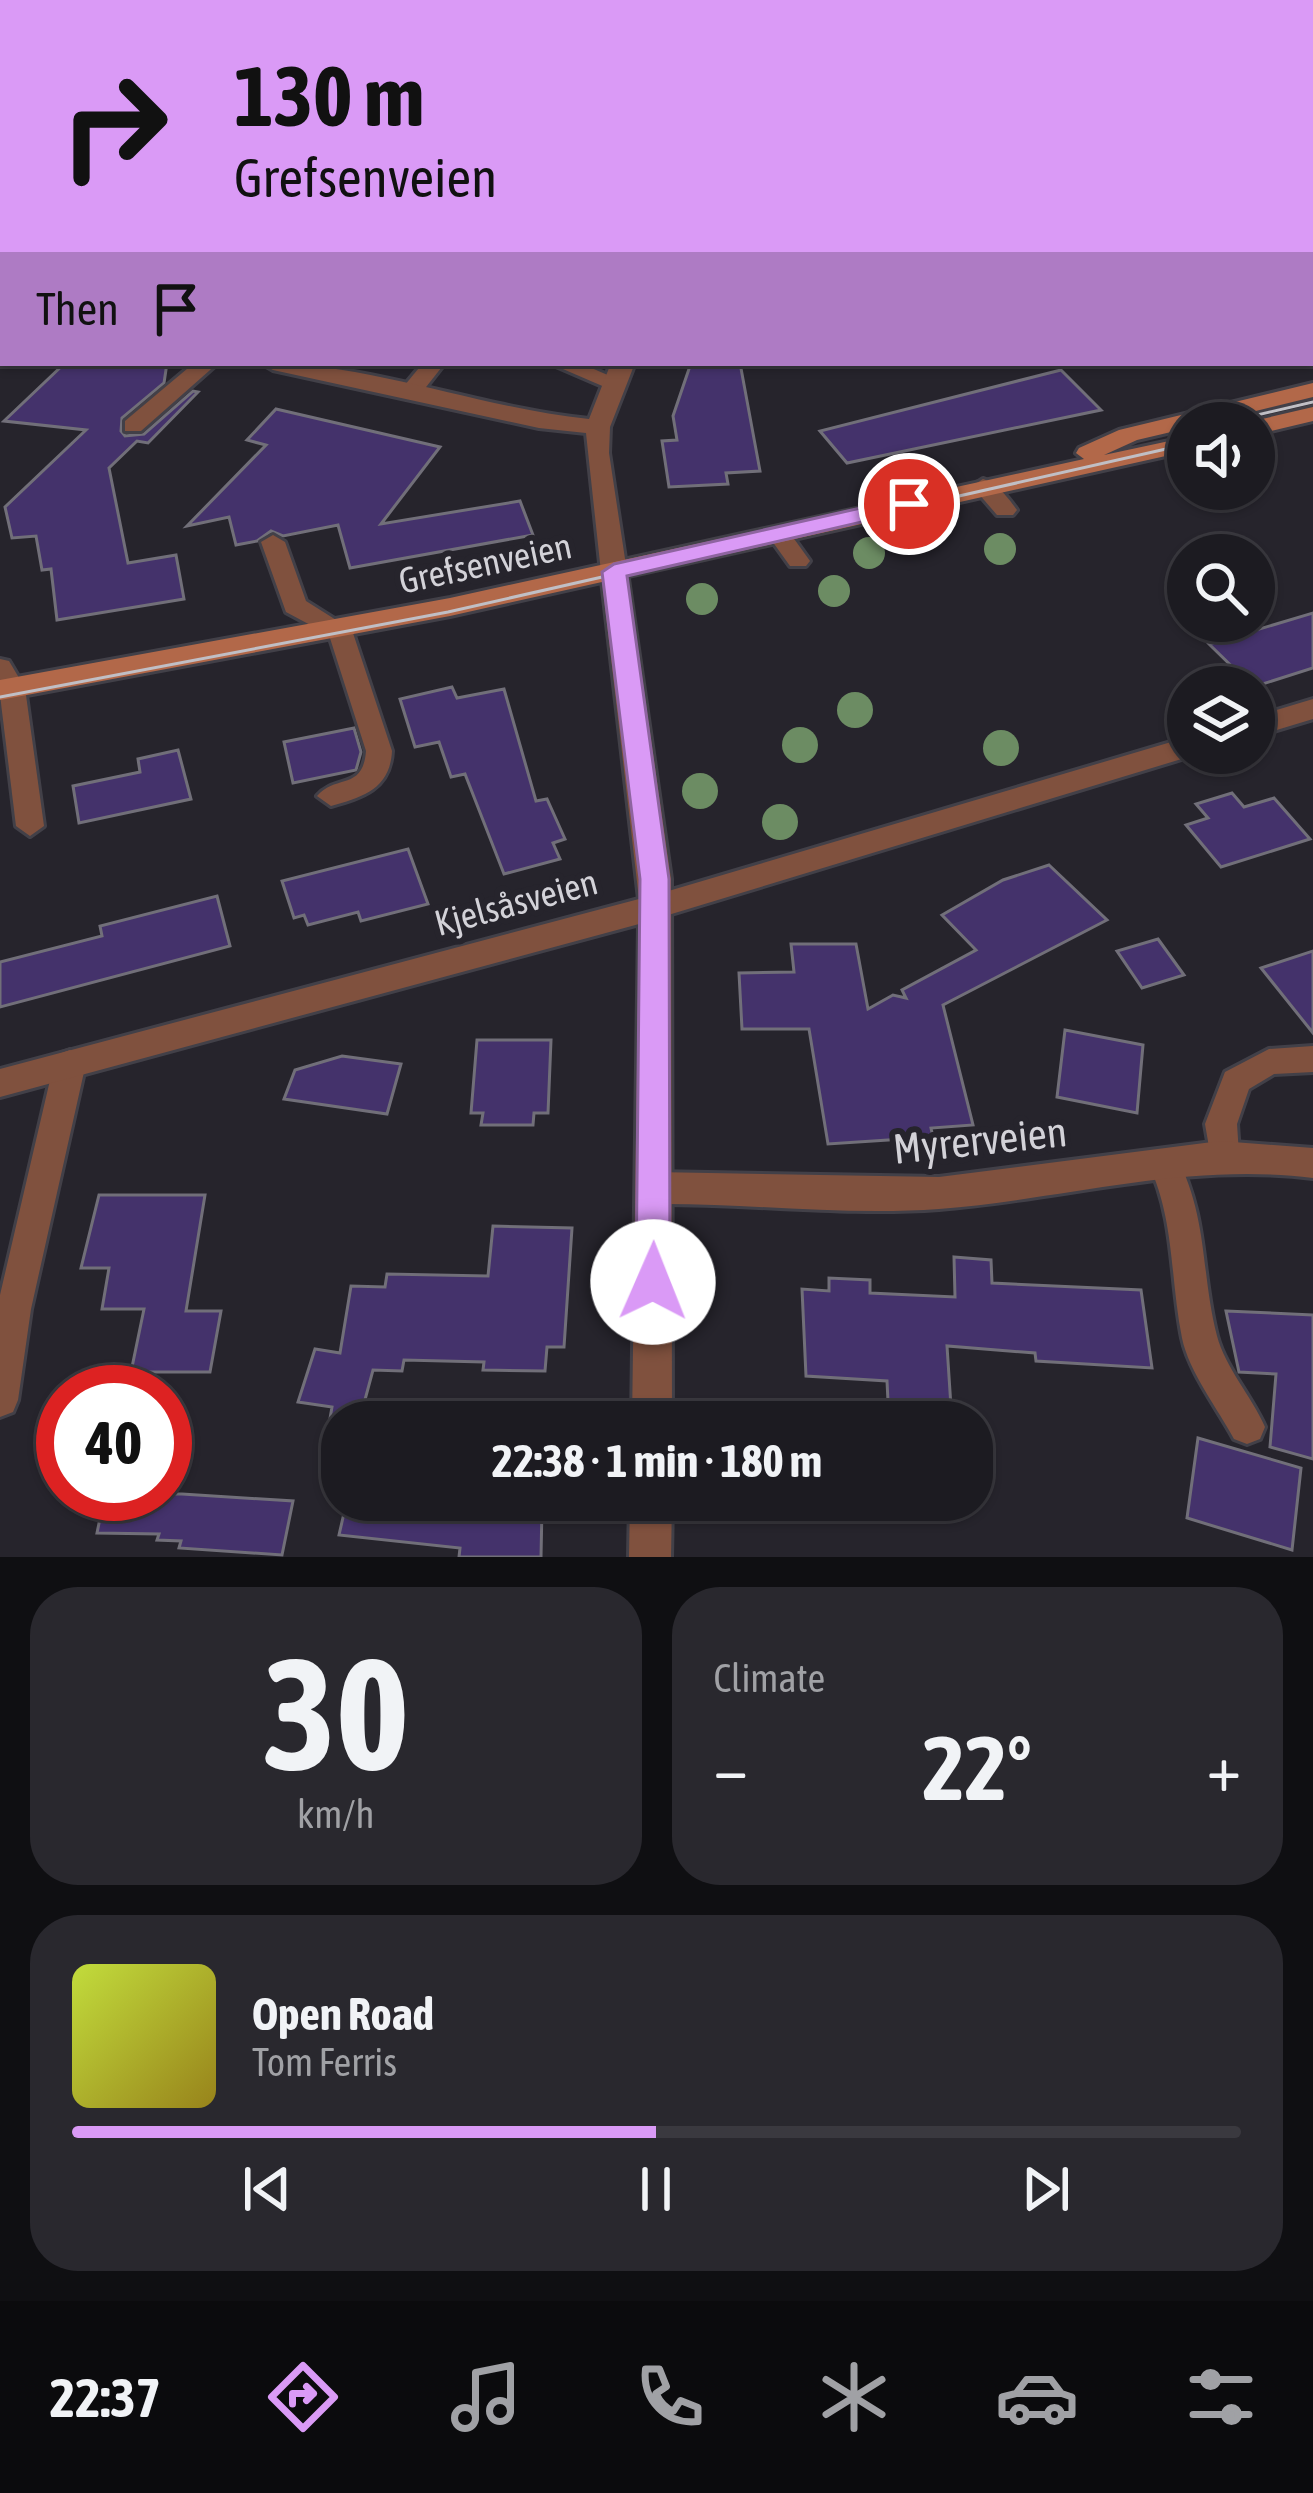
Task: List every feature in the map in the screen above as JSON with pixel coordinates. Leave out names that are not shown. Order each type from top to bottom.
[{"type":"main road","name":"Grefsenveien","points":[[1051,471],[1128,435],[1313,390]]},
{"type":"main road","points":[[1275,423],[1313,414]]},
{"type":"main road","name":"Grefsenveien","points":[[4,682],[340,630],[1167,448]]},
{"type":"street","points":[[288,366],[539,422],[598,428]]},
{"type":"street","points":[[619,373],[598,428],[597,453],[652,843],[652,1401]]},
{"type":"street","points":[[1275,721],[1313,709]]},
{"type":"street","name":"Kjelsåsveien","points":[[0,1082],[655,907],[1167,753]]},
{"type":"street","name":"Myrerveien","points":[[654,1188],[834,1196],[917,1194],[1015,1185],[1223,1154],[1313,1163]]},
{"type":"street","points":[[650,1557],[651,1521]]},
{"type":"lane","points":[[133,426],[203,366]]},
{"type":"lane","points":[[411,392],[432,366]]},
{"type":"lane","points":[[578,366],[619,373]]},
{"type":"lane","points":[[983,487],[1005,510]]},
{"type":"lane","points":[[778,534],[798,561]]},
{"type":"lane","points":[[272,542],[295,606],[340,630],[379,751],[379,767],[371,781],[331,796]]},
{"type":"lane","points":[[4,682],[30,826]]},
{"type":"lane","points":[[1223,1154],[1221,1124],[1236,1081],[1269,1062],[1313,1059]]},
{"type":"lane","points":[[0,1400],[14,1309],[70,1064]]},
{"type":"lane","points":[[1164,1162],[1187,1232],[1200,1342],[1247,1427]]},
{"type":"building","points":[[62,366],[167,366],[164,383],[122,418],[125,436],[144,434],[193,391],[198,392],[148,443],[137,441],[109,468],[128,563],[176,555],[184,599],[57,620],[51,569],[42,570],[36,536],[12,538],[5,507],[86,430],[4,421]]},
{"type":"building","points":[[690,366],[741,366],[760,471],[726,473],[728,484],[669,487],[662,441],[677,440],[673,416]]},
{"type":"building","points":[[1061,370],[1101,410],[847,463],[820,431]]},
{"type":"building","points":[[276,409],[440,447],[381,524],[520,501],[533,535],[350,568],[338,525],[283,536],[271,531],[257,541],[236,545],[229,517],[187,526],[266,445],[247,440]]},
{"type":"building","points":[[1313,613],[1313,668],[1275,680],[1275,666],[1232,666],[1209,644],[1275,642],[1275,624]]},
{"type":"building","points":[[452,687],[457,698],[504,689],[536,801],[547,799],[565,839],[553,843],[560,859],[504,874],[465,774],[451,777],[439,742],[415,747],[400,699]]},
{"type":"building","points":[[354,728],[361,752],[356,770],[293,783],[284,742]]},
{"type":"building","points":[[178,750],[191,799],[79,823],[73,786],[140,772],[138,759]]},
{"type":"building","points":[[1232,793],[1244,807],[1274,798],[1310,839],[1221,867],[1186,825],[1208,818],[1196,804]]},
{"type":"building","points":[[408,849],[428,904],[361,921],[358,912],[308,925],[304,915],[294,918],[282,881]]},
{"type":"building","points":[[1049,865],[1107,920],[943,1005],[973,1125],[931,1128],[933,1137],[828,1144],[809,1029],[742,1029],[739,973],[794,972],[791,944],[856,944],[868,1009],[893,995],[906,998],[902,990],[976,950],[942,915],[1003,880]]},
{"type":"building","points":[[217,896],[230,946],[0,1007],[0,962],[102,936],[100,926]]},
{"type":"building","points":[[1158,939],[1184,975],[1142,988],[1117,951]]},
{"type":"building","points":[[1313,951],[1313,1033],[1261,968]]},
{"type":"building","points":[[1065,1030],[1143,1045],[1137,1113],[1057,1097]]},
{"type":"building","points":[[477,1040],[551,1040],[548,1113],[534,1113],[533,1125],[481,1125],[483,1113],[471,1113]]},
{"type":"building","points":[[342,1056],[401,1064],[387,1114],[284,1099],[295,1070]]},
{"type":"building","points":[[99,1195],[205,1195],[186,1311],[221,1311],[210,1372],[192,1372],[192,1365],[132,1365],[144,1309],[102,1309],[109,1268],[81,1268]]},
{"type":"building","points":[[493,1226],[572,1228],[564,1347],[547,1347],[545,1371],[483,1370],[484,1362],[404,1360],[402,1371],[373,1370],[365,1401],[321,1401],[321,1405],[298,1402],[315,1349],[340,1353],[351,1286],[385,1287],[387,1274],[488,1276]]},
{"type":"building","points":[[954,1257],[991,1260],[992,1283],[1141,1290],[1152,1368],[1036,1361],[1035,1353],[947,1346],[951,1401],[888,1401],[887,1381],[806,1376],[802,1289],[829,1291],[829,1278],[870,1280],[870,1293],[955,1297]]},
{"type":"building","points":[[1226,1311],[1313,1315],[1313,1459],[1270,1447],[1276,1374],[1239,1372]]},
{"type":"building","points":[[1198,1438],[1301,1468],[1292,1550],[1187,1518]]},
{"type":"building","points":[[192,1495],[293,1501],[282,1555],[179,1548],[181,1541],[157,1540],[159,1534],[97,1533],[99,1521],[192,1521]]},
{"type":"building","points":[[342,1521],[542,1521],[541,1557],[459,1557],[460,1548],[339,1535]]},
{"type":"tram line","points":[[1275,411],[1313,402]]},
{"type":"tram line","points":[[0,697],[448,612],[1167,449]]},
{"type":"route","points":[[653,1282],[655,879],[614,572],[909,504]]}]
